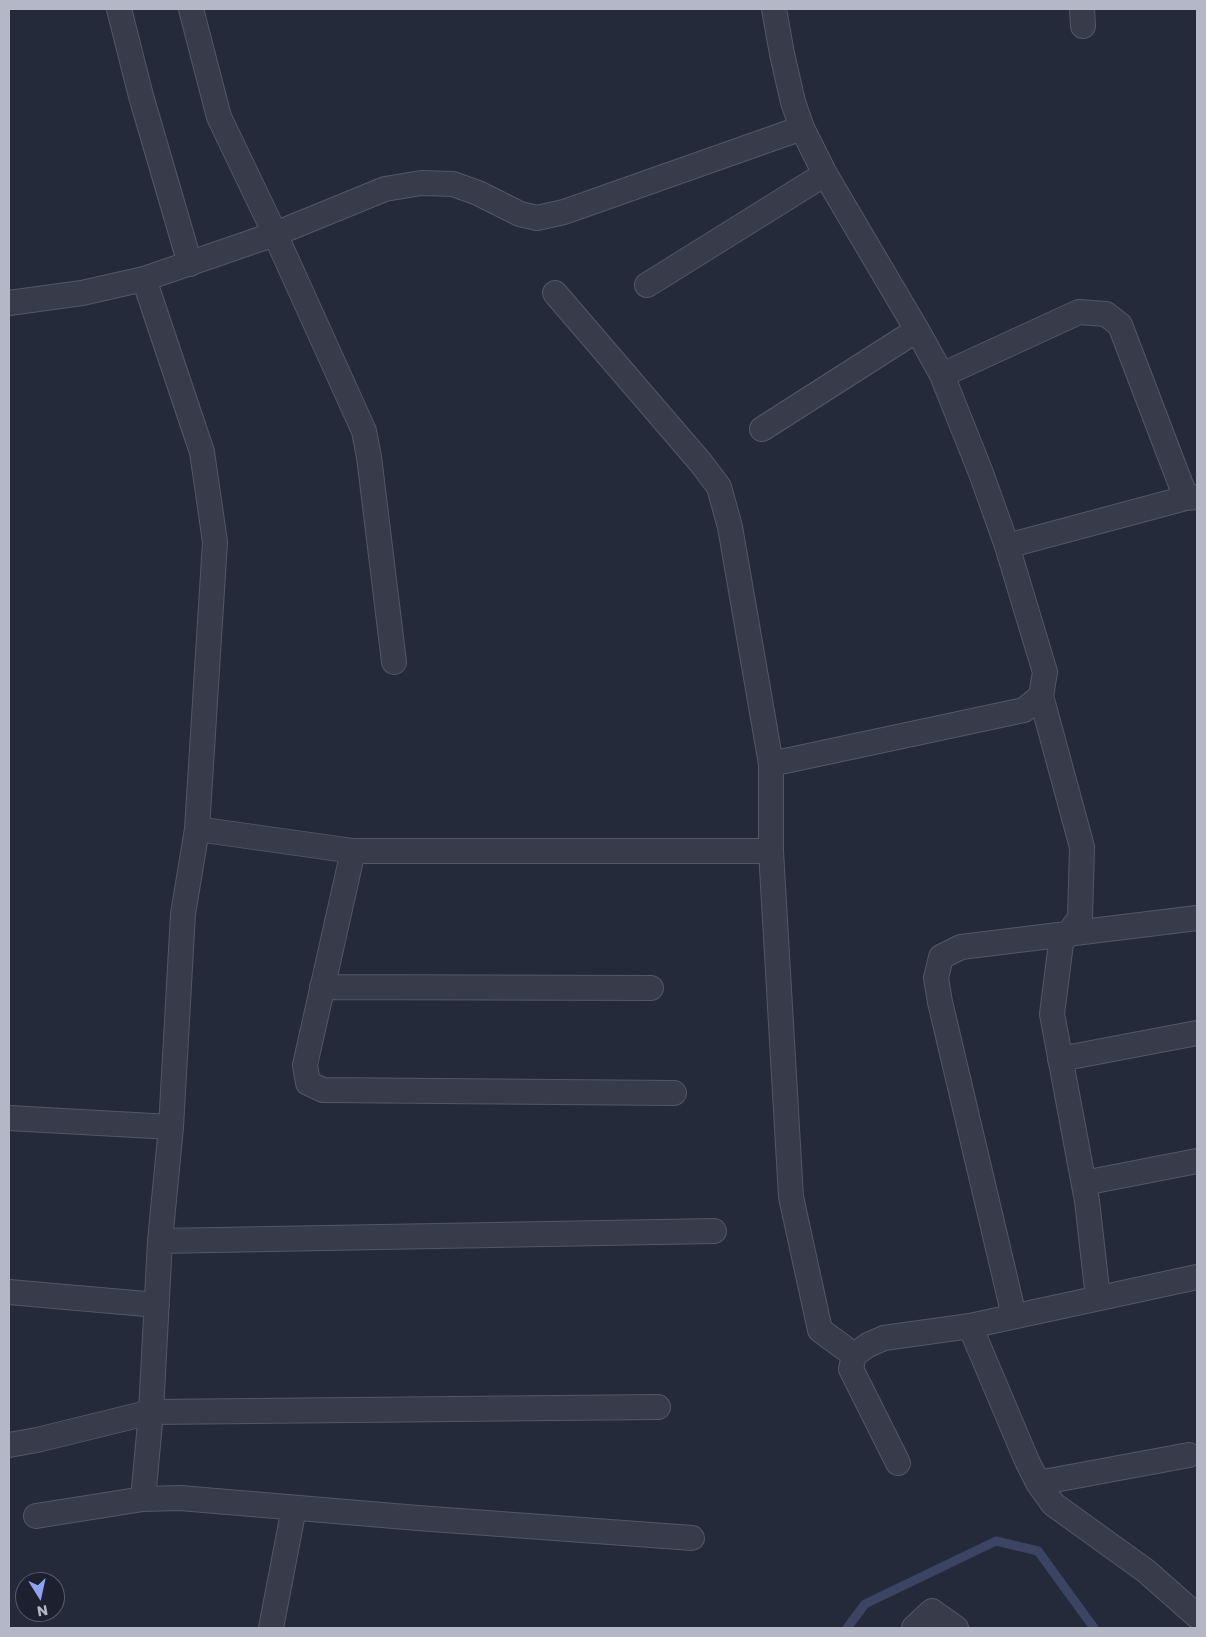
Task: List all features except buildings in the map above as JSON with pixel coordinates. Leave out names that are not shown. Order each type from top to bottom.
[{"type":"street","points":[[119,9],[141,96],[190,264]]},
{"type":"street","points":[[191,9],[219,117],[275,234],[364,431],[369,457],[394,662]]},
{"type":"street","points":[[774,9],[793,102],[802,128],[824,174],[918,330],[942,375],[981,473],[1045,672],[1041,696],[1082,847],[1080,918],[1060,943],[1052,1014],[1084,1183],[1098,1298]]},
{"type":"street","points":[[9,303],[82,293],[144,279],[275,234],[385,189],[421,183],[453,184],[478,193],[520,214],[537,218],[564,212],[802,128]]},
{"type":"street","points":[[647,285],[824,174]]},
{"type":"street","points":[[143,1499],[151,1412],[160,1241],[171,1127],[183,914],[197,829],[216,542],[202,452],[144,279]]},
{"type":"street","points":[[555,293],[701,462],[719,487],[730,528],[771,764],[771,851],[791,1197],[820,1330],[854,1355]]},
{"type":"street","points":[[942,375],[1079,312],[1106,314],[1120,326],[1192,498],[1006,546]]},
{"type":"street","points":[[762,429],[918,330]]},
{"type":"street","points":[[771,764],[1024,710],[1041,696]]},
{"type":"street","points":[[197,829],[353,851],[771,851]]},
{"type":"street","points":[[353,851],[305,1065],[308,1083],[323,1090],[674,1093]]},
{"type":"street","points":[[1014,1316],[936,978],[941,957],[961,947],[1197,918]]},
{"type":"street","points":[[322,987],[651,988]]},
{"type":"street","points":[[1060,1059],[1197,1033]]},
{"type":"street","points":[[9,1118],[171,1127]]},
{"type":"street","points":[[1084,1183],[1197,1161]]},
{"type":"street","points":[[160,1241],[714,1231]]},
{"type":"street","points":[[898,1463],[851,1369],[854,1355],[868,1345],[884,1338],[970,1326],[1197,1277]]},
{"type":"street","points":[[9,1292],[157,1305]]},
{"type":"street","points":[[970,1326],[1027,1462],[1038,1483],[1053,1504],[1146,1571],[1197,1616]]},
{"type":"street","points":[[9,1445],[151,1412],[658,1407]]},
{"type":"street","points":[[1038,1483],[1189,1454]]},
{"type":"street","points":[[36,1516],[143,1499],[180,1498],[692,1538]]},
{"type":"street","points":[[271,1628],[294,1508]]},
{"type":"street","points":[[914,1628],[932,1611],[956,1628]]},
{"type":"waterway","points":[[847,1628],[865,1604],[996,1541],[1038,1551],[1094,1628]]}]
